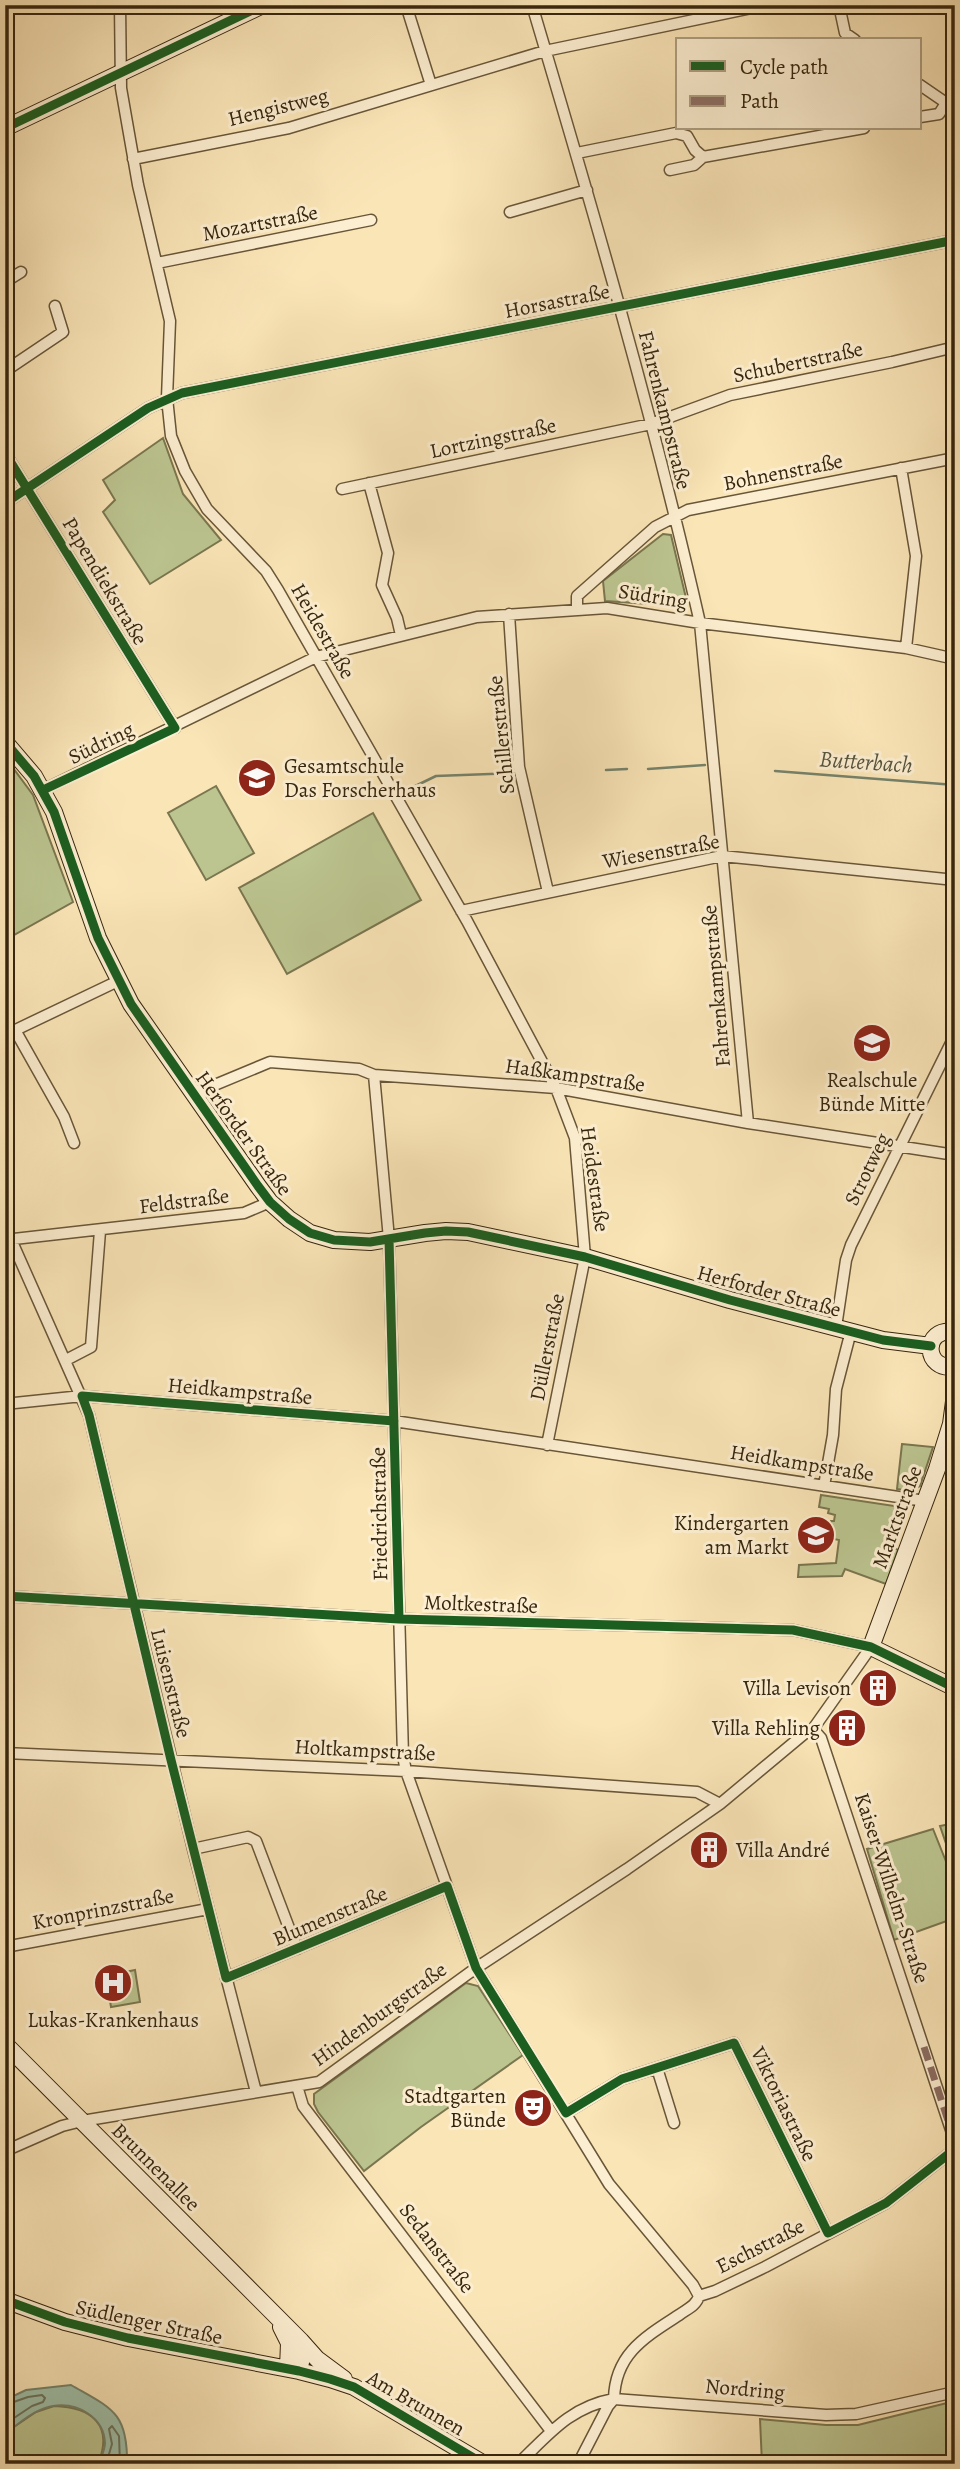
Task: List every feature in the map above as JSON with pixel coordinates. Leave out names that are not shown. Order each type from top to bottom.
[{"type":"main road","points":[[5,128],[262,5]]},
{"type":"main road","name":"Herforder Straße","points":[[5,742],[43,790],[61,829],[98,938],[131,1004],[270,1202],[301,1227],[323,1237],[358,1243],[446,1231],[468,1232],[585,1256],[730,1300],[883,1340],[940,1359]]},
{"type":"main road","points":[[940,1359],[938,1334],[944,1331],[955,1332]]},
{"type":"main road","name":"Marktstraße","points":[[871,1647],[951,1423],[954,1401],[940,1359]]},
{"type":"main road","points":[[871,1647],[955,1688]]},
{"type":"main road","name":"Brunnenallee","points":[[5,2044],[317,2359],[354,2388]]},
{"type":"main road","name":"Südlenger Straße","points":[[5,2300],[54,2318],[128,2338],[293,2370]]},
{"type":"main road","name":"Brunnenallee","points":[[277,2319],[289,2343],[293,2370]]},
{"type":"main road","points":[[293,2370],[303,2353],[301,2341]]},
{"type":"main road","name":"Am Brunnen","points":[[293,2370],[354,2388],[484,2464]]},
{"type":"street","name":"Heidestraße","points":[[120,5],[119,74],[133,159],[170,321],[167,398],[171,436],[196,492],[207,509],[265,571],[316,657],[461,911],[556,1088],[575,1138],[585,1256]]},
{"type":"street","points":[[406,5],[431,85]]},
{"type":"street","name":"Fahrenkampstraße","points":[[531,5],[621,306],[700,623],[748,1123]]},
{"type":"street","name":"Hengistweg","points":[[133,159],[289,128],[545,51],[766,5]]},
{"type":"street","points":[[839,5],[845,33],[852,38]]},
{"type":"street","points":[[922,86],[951,106],[939,114],[922,117]]},
{"type":"street","points":[[670,170],[694,165],[704,157],[853,130]]},
{"type":"street","points":[[577,153],[676,133],[687,136],[695,150],[704,157]]},
{"type":"street","points":[[510,212],[587,190]]},
{"type":"street","name":"Mozartstraße","points":[[157,263],[371,220]]},
{"type":"street","name":"Horsastraße","points":[[5,503],[148,408],[182,393],[955,240]]},
{"type":"street","points":[[5,282],[21,272]]},
{"type":"street","points":[[5,371],[63,332],[55,306]]},
{"type":"street","name":"Schubertstraße","points":[[651,424],[730,395],[955,347]]},
{"type":"street","name":"Lortzingstraße","points":[[342,489],[651,424]]},
{"type":"street","name":"Papendiekstraße","points":[[5,453],[175,728]]},
{"type":"street","name":"Bohnenstraße","points":[[577,609],[577,596],[654,527],[688,510],[955,458]]},
{"type":"street","points":[[901,468],[916,556],[906,648]]},
{"type":"street","points":[[369,483],[388,553],[382,585],[397,618],[401,635]]},
{"type":"street","name":"Südring","points":[[43,790],[316,657],[477,617],[607,608],[700,623],[906,648],[955,659]]},
{"type":"street","name":"Schillerstraße","points":[[509,614],[519,767],[548,892]]},
{"type":"street","name":"Wiesenstraße","points":[[461,911],[722,856],[955,880]]},
{"type":"street","points":[[74,1143],[64,1118],[10,1032],[118,981]]},
{"type":"street","name":"Strotweg","points":[[824,1486],[833,1436],[844,1329],[846,1260],[850,1245],[955,1035]]},
{"type":"street","name":"Haßkampstraße","points":[[193,1094],[270,1062],[359,1069],[374,1075],[556,1088],[748,1123],[955,1155]]},
{"type":"street","name":"Friedrichstraße","points":[[374,1075],[389,1240],[403,1756],[406,1771],[476,1968],[609,2184],[693,2285],[699,2296]]},
{"type":"street","name":"Feldstraße","points":[[8,1240],[244,1213],[270,1202]]},
{"type":"street","name":"Luisenstraße","points":[[5,1226],[8,1240],[66,1360],[89,1415],[171,1760],[256,2092]]},
{"type":"street","points":[[66,1360],[91,1347],[100,1231]]},
{"type":"street","name":"Düllerstraße","points":[[547,1445],[585,1256]]},
{"type":"street","name":"Heidkampstraße","points":[[5,1404],[82,1396],[394,1421],[925,1501]]},
{"type":"street","name":"Moltkestraße","points":[[5,1596],[399,1619],[793,1630],[871,1647]]},
{"type":"street","name":"Hindenburgstraße","points":[[5,2151],[62,2126],[82,2121],[319,2082],[476,1968],[720,1804],[813,1729],[871,1647]]},
{"type":"street","name":"Kaiser-Wilhelm-Straße","points":[[813,1729],[824,1746],[955,2142]]},
{"type":"street","name":"Holtkampstraße","points":[[5,1754],[406,1771],[697,1792],[720,1804]]},
{"type":"street","points":[[193,1849],[248,1837],[256,1841],[297,1949]]},
{"type":"street","name":"Blumenstraße","points":[[226,1978],[447,1886]]},
{"type":"street","name":"Kronprinzstraße","points":[[5,1947],[208,1909]]},
{"type":"street","name":"Viktoriastraße","points":[[566,2113],[622,2079],[734,2043],[828,2233]]},
{"type":"street","points":[[657,2068],[674,2123]]},
{"type":"street","name":"Sedanstraße","points":[[297,2086],[303,2106],[551,2431]]},
{"type":"street","name":"Eschstraße","points":[[614,2399],[621,2362],[639,2342],[693,2305],[699,2296],[740,2279],[886,2203],[955,2149]]},
{"type":"street","name":"Nordring","points":[[518,2464],[551,2431],[583,2407],[614,2399],[836,2415],[856,2414],[955,2392]]},
{"type":"street","points":[[578,2464],[614,2399]]},
{"type":"street","name":"Nordring","points":[[532,2464],[542,2439]]},
{"type":"shaded area","points":[[163,438],[183,494],[221,540],[150,584],[103,512],[115,500],[103,480]]},
{"type":"shaded area","points":[[663,534],[671,535],[686,598],[680,606],[605,601],[603,581]]},
{"type":"shaded area","points":[[5,757],[33,795],[73,902],[5,940]]},
{"type":"shaded area","points":[[216,786],[254,853],[206,880],[168,813]]},
{"type":"shaded area","points":[[373,813],[421,900],[287,974],[239,888]]},
{"type":"shaded area","points":[[902,1444],[933,1447],[920,1486],[911,1491],[897,1489]]},
{"type":"shaded area","points":[[821,1495],[901,1507],[888,1544],[898,1550],[886,1584],[845,1569],[842,1576],[798,1577],[799,1565],[836,1563],[839,1540],[829,1538],[831,1521],[834,1521],[835,1515],[828,1513],[829,1509],[819,1507]]},
{"type":"shaded area","points":[[955,1823],[955,1870],[940,1826]]},
{"type":"shaded area","points":[[933,1829],[955,1884],[955,1918],[894,1940],[867,1849]]},
{"type":"shaded area","points":[[135,1970],[140,2002],[111,2007],[106,1976]]},
{"type":"shaded area","points":[[466,1983],[478,1986],[523,2055],[364,2171],[318,2112],[314,2104],[314,2094]]},
{"type":"shaded area","points":[[955,2401],[955,2464],[762,2464],[760,2419],[858,2425]]},
{"type":"shaded area","points":[[54,2406],[79,2410],[96,2421],[103,2439],[98,2464],[5,2464],[5,2433],[36,2412]]},
{"type":"water","points":[[71,2385],[107,2406],[120,2422],[127,2447],[127,2464],[99,2464],[105,2443],[100,2426],[88,2413],[71,2406],[53,2406],[40,2410],[5,2433],[5,2400],[26,2390]]},
{"type":"waterway","name":"Butterbach","points":[[648,769],[705,765]]},
{"type":"waterway","name":"Butterbach","points":[[606,770],[627,769]]},
{"type":"waterway","name":"Butterbach","points":[[775,771],[955,785]]},
{"type":"waterway","name":"Butterbach","points":[[405,791],[436,776],[514,773]]},
{"type":"marked path","points":[[924,2047],[955,2142]]},
{"type":"cycle path","points":[[5,128],[263,5]]},
{"type":"cycle path","points":[[5,503],[148,408],[182,393],[955,240]]},
{"type":"cycle path","points":[[5,453],[175,728],[43,790]]},
{"type":"cycle path","points":[[5,742],[34,776],[54,812],[98,938],[131,1004],[270,1202],[310,1233],[334,1240],[370,1242],[425,1233],[468,1232],[585,1257],[730,1300],[883,1340],[931,1346]]},
{"type":"cycle path","points":[[389,1239],[399,1619]]},
{"type":"cycle path","points":[[394,1421],[82,1396],[89,1415],[226,1978],[447,1886],[476,1968],[566,2113],[622,2079],[734,2043],[828,2233],[886,2203],[955,2149]]},
{"type":"cycle path","points":[[5,1596],[399,1619],[793,1630],[871,1647],[955,1688]]},
{"type":"cycle path","points":[[5,2300],[65,2322],[128,2338],[299,2371],[354,2387],[484,2464]]},
{"type":"place","name":"Gesamtschule Das Forscherhaus","points":[[257,778]]},
{"type":"place","name":"Realschule Bünde Mitte","points":[[872,1043]]},
{"type":"place","name":"Kindergarten am Markt","points":[[816,1535]]},
{"type":"place","name":"Villa Levison","points":[[878,1688]]},
{"type":"place","name":"Villa Rehling","points":[[847,1728]]},
{"type":"place","name":"Villa André","points":[[709,1850]]},
{"type":"place","name":"Lukas-Krankenhaus","points":[[113,1983]]},
{"type":"place","name":"Stadtgarten Bünde","points":[[533,2108]]}]
